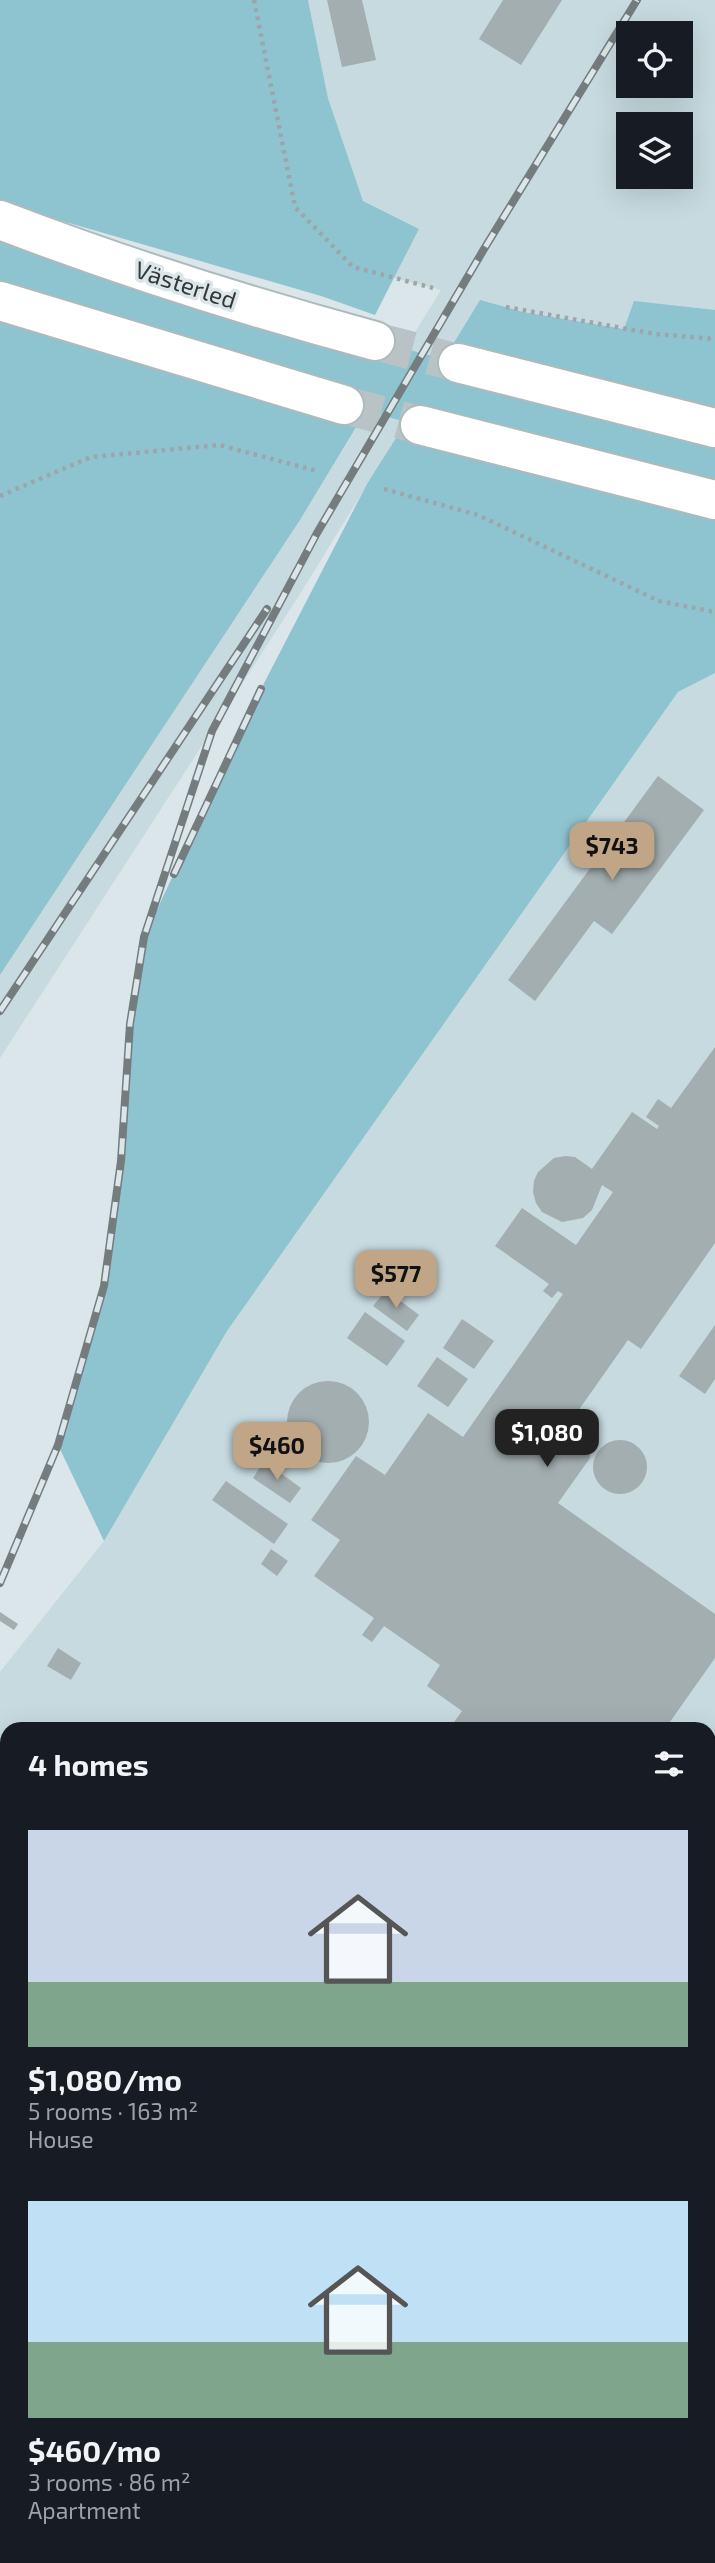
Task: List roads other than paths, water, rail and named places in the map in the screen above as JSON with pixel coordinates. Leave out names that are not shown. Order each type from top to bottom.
[{"type":"street","name":"Västerled","points":[[0,220],[95,255],[289,317],[375,341]]},
{"type":"street","points":[[0,302],[344,405]]},
{"type":"street","points":[[458,363],[715,428]]},
{"type":"street","points":[[421,425],[715,500]]},
{"type":"tunnel","points":[[375,341],[458,363]]},
{"type":"tunnel","points":[[344,405],[420,425]]},
{"type":"railway","points":[[0,1583],[58,1445],[104,1286],[121,1161],[130,1024],[144,937],[212,731],[317,533],[484,249],[637,0]]},
{"type":"railway","points":[[0,1011],[267,609]]},
{"type":"railway","points":[[174,874],[261,689]]}]
